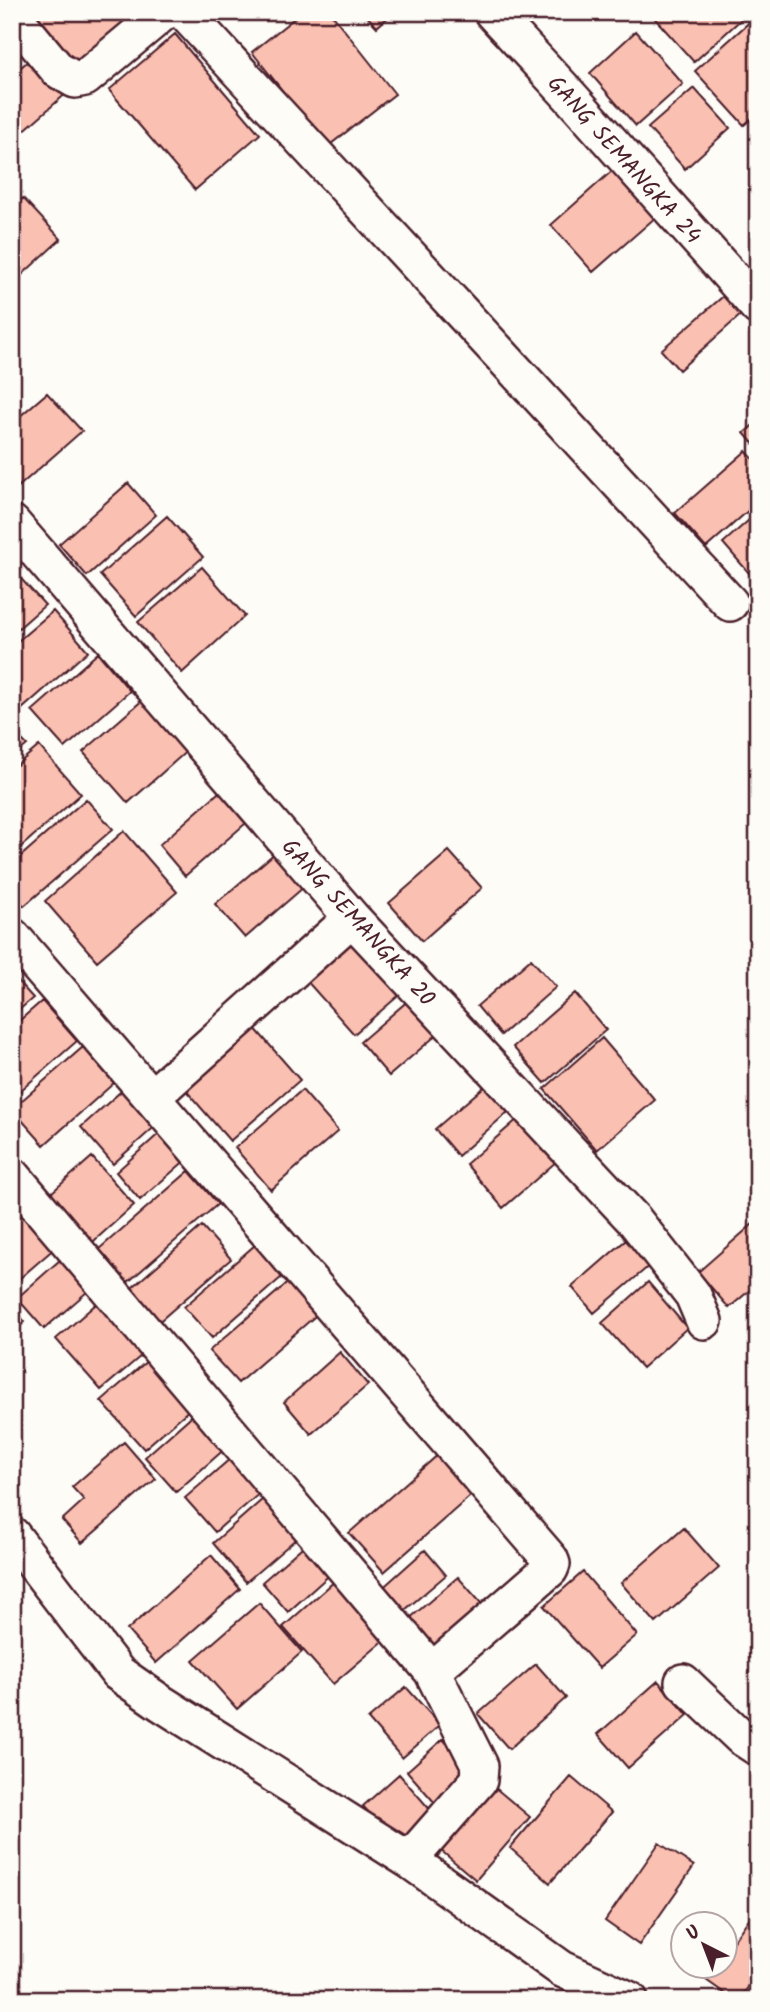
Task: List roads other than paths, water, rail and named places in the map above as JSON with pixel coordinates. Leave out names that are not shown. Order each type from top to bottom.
[{"type":"street","points":[[12,14],[58,70],[75,80],[85,78],[164,12]]},
{"type":"street","points":[[184,12],[730,603]]},
{"type":"street","name":"GANG SEMANGKA 24","points":[[492,12],[758,307]]},
{"type":"street","name":"GANG SEMANGKA 20","points":[[12,523],[352,918],[635,1221],[693,1295],[704,1321]]},
{"type":"street","points":[[152,1097],[352,918]]},
{"type":"street","points":[[12,936],[550,1559],[550,1569],[432,1671]]},
{"type":"street","points":[[12,1175],[432,1671],[480,1766],[481,1773],[479,1780],[409,1860]]},
{"type":"street","points":[[12,1535],[118,1673],[409,1860],[562,1969],[630,2000]]},
{"type":"street","points":[[684,1682],[740,1737],[758,1748]]}]
